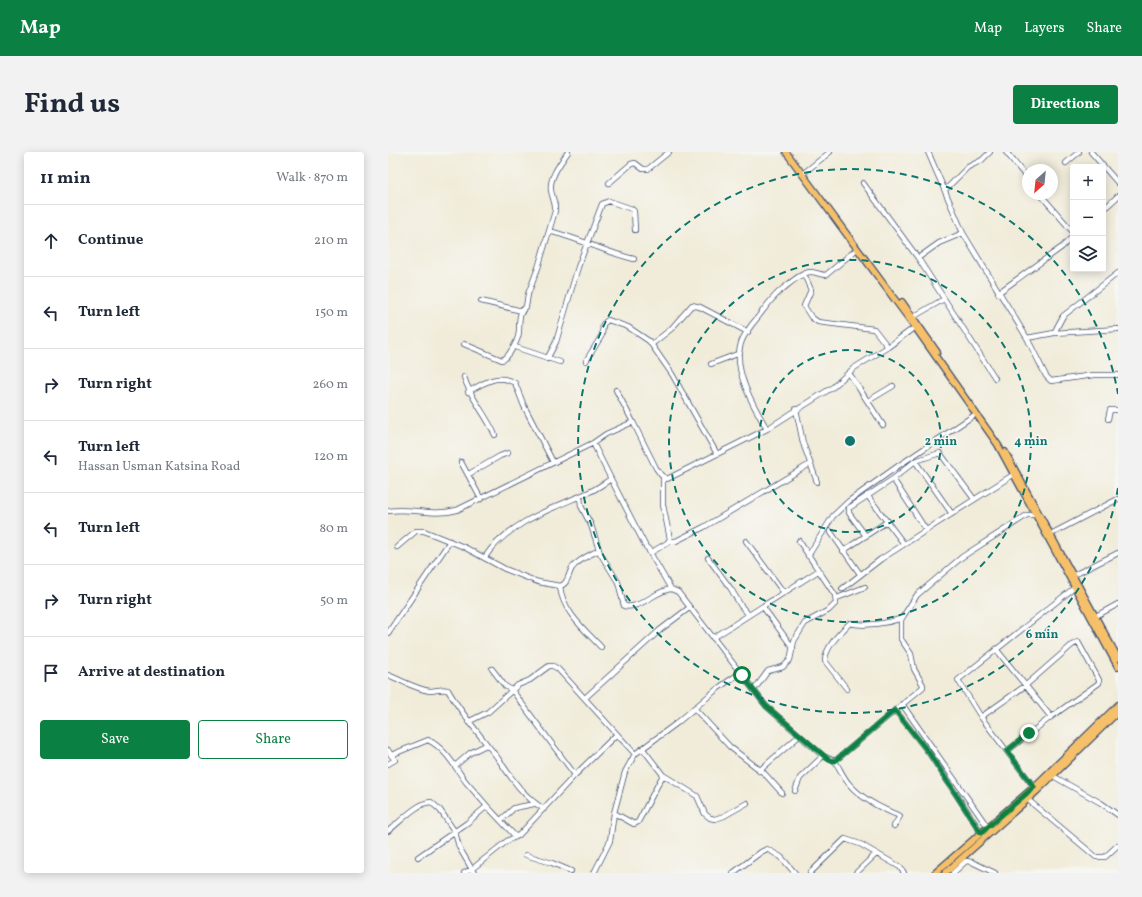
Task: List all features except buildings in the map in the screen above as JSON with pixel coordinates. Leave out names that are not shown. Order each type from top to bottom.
[{"type":"main road","points":[[786,152],[915,327],[998,445],[1052,534],[1074,575],[1079,588],[1096,616],[1118,658]]},
{"type":"main road","points":[[790,152],[913,317],[1000,443],[1074,588],[1118,667]]},
{"type":"main road","points":[[989,829],[1118,704]]},
{"type":"main road","points":[[935,873],[1027,799],[1118,712]]},
{"type":"main road","points":[[945,873],[983,834]]},
{"type":"street","points":[[464,344],[502,360],[505,359],[515,347],[519,335],[519,320],[522,311],[526,307],[528,294],[556,211],[556,203],[551,190],[552,183],[568,153],[562,152]]},
{"type":"street","points":[[609,183],[631,164],[635,163],[643,169],[648,169],[669,152]]},
{"type":"street","points":[[805,172],[830,152]]},
{"type":"street","points":[[928,152],[963,233],[998,293],[1027,338],[1046,376],[1051,381],[1094,375],[1118,375]]},
{"type":"street","points":[[945,190],[968,167],[982,160],[990,152]]},
{"type":"street","points":[[1006,152],[1022,172]]},
{"type":"street","points":[[1066,163],[1079,152]]},
{"type":"street","points":[[1091,152],[1118,183]]},
{"type":"street","points":[[863,183],[918,258],[996,378]]},
{"type":"street","points":[[1106,207],[1118,196]]},
{"type":"street","points":[[1045,200],[1070,229]]},
{"type":"street","points":[[547,359],[556,342],[587,242],[600,207],[605,202],[617,203],[634,211],[635,230]]},
{"type":"street","points":[[549,231],[587,242],[612,253],[634,259]]},
{"type":"street","points":[[918,258],[939,243],[963,233]]},
{"type":"street","points":[[998,293],[1062,247],[1070,239]]},
{"type":"street","points":[[767,429],[749,398],[743,378],[740,353],[741,343],[771,299],[804,274],[811,272],[826,275],[857,249]]},
{"type":"street","points":[[1054,333],[1063,316],[1118,273]]},
{"type":"street","points":[[804,274],[811,290],[804,306],[814,320],[820,323],[835,323],[852,327],[874,329],[888,347]]},
{"type":"street","points":[[913,317],[944,299]]},
{"type":"street","points":[[481,301],[522,311]]},
{"type":"street","points":[[652,344],[671,329],[692,305],[700,307],[748,332]]},
{"type":"street","points":[[586,361],[602,335],[603,324],[608,320],[628,327],[646,337],[672,374],[717,454]]},
{"type":"street","points":[[663,478],[666,479],[767,429],[796,409],[833,387],[849,373],[915,327]]},
{"type":"street","points":[[1027,338],[1054,333],[1118,329]]},
{"type":"street","points":[[515,347],[547,359],[560,362]]},
{"type":"street","points":[[711,364],[740,353]]},
{"type":"street","points":[[849,373],[883,425]]},
{"type":"street","points":[[464,377],[468,392],[475,399],[489,421],[495,435]]},
{"type":"street","points":[[468,392],[490,380],[504,378],[515,382],[531,419],[553,462]]},
{"type":"street","points":[[868,401],[893,386]]},
{"type":"street","points":[[616,390],[656,468],[663,478],[663,505],[669,541]]},
{"type":"street","points":[[796,409],[810,464],[817,482]]},
{"type":"street","points":[[1108,419],[1110,410],[1118,410]]},
{"type":"street","points":[[808,556],[833,516],[849,501],[976,414]]},
{"type":"street","points":[[388,511],[397,509],[443,514],[457,510],[632,422]]},
{"type":"street","points":[[592,443],[649,551],[671,589]]},
{"type":"street","points":[[469,474],[494,459],[508,453]]},
{"type":"street","points":[[866,536],[849,511],[849,508],[867,495],[893,480],[915,461],[938,453],[941,454],[974,499]]},
{"type":"street","points":[[915,461],[952,514]]},
{"type":"street","points":[[461,462],[469,474],[481,499]]},
{"type":"street","points":[[649,551],[654,552],[669,541],[676,541],[704,527],[810,464]]},
{"type":"street","points":[[842,589],[860,574],[904,544],[1016,473]]},
{"type":"street","points":[[485,557],[497,542],[526,521],[580,496],[611,479]]},
{"type":"street","points":[[893,480],[926,530]]},
{"type":"street","points":[[867,495],[904,544]]},
{"type":"street","points":[[580,496],[581,506],[591,525],[599,550],[618,582],[622,604],[628,607],[647,600],[666,589],[671,589],[678,592],[766,706],[823,756],[835,761],[845,780],[856,791],[869,801],[900,816],[894,826]]},
{"type":"street","points":[[1052,534],[1118,499]]},
{"type":"street","points":[[847,689],[825,661],[825,655],[840,633],[850,623],[860,626],[894,622],[902,618],[917,595],[962,557],[1014,522],[1027,515],[1036,515]]},
{"type":"street","points":[[843,551],[888,521]]},
{"type":"street","points":[[397,547],[416,531],[424,531],[485,557],[505,569],[538,582],[560,586],[566,582],[571,570],[577,563],[599,550]]},
{"type":"street","points":[[830,532],[860,574]]},
{"type":"street","points":[[388,633],[450,541]]},
{"type":"street","points":[[746,541],[784,593]]},
{"type":"street","points":[[799,541],[837,598]]},
{"type":"street","points":[[1074,575],[1118,553]]},
{"type":"street","points":[[708,558],[732,589],[741,606],[749,615]]},
{"type":"street","points":[[713,638],[818,571]]},
{"type":"street","points":[[560,586],[560,594],[567,608],[601,647]]},
{"type":"street","points":[[837,598],[865,587]]},
{"type":"street","points":[[1034,787],[981,718],[958,680],[996,648],[1074,588]]},
{"type":"street","points":[[754,690],[768,671],[783,667],[790,660],[794,641],[805,623],[829,610],[836,603],[837,598]]},
{"type":"street","points":[[1096,616],[1118,604]]},
{"type":"street","points":[[763,607],[793,648]]},
{"type":"street","points":[[585,698],[660,630],[689,608]]},
{"type":"street","points":[[835,761],[902,704],[921,690],[923,685],[914,669],[911,654],[901,639],[902,618]]},
{"type":"street","points":[[981,718],[1025,686],[1074,643],[1078,642],[1099,682],[1051,716],[1007,751]]},
{"type":"street","points":[[996,648],[1025,686],[1051,716]]},
{"type":"street","points":[[468,722],[488,712],[518,685],[553,666],[585,698],[635,754]]},
{"type":"street","points":[[492,669],[505,686],[512,690],[575,775]]},
{"type":"street","points":[[388,675],[430,691],[444,688],[448,690],[468,722],[497,757],[507,774],[534,804],[544,809]]},
{"type":"street","points":[[594,873],[610,841],[614,814],[625,772],[635,754],[644,749],[737,675],[742,675]]},
{"type":"street","points":[[902,704],[989,829]]},
{"type":"street","points":[[694,708],[730,747],[759,771],[764,773],[782,793]]},
{"type":"street","points":[[895,710],[929,753],[983,834]]},
{"type":"street","points":[[464,873],[473,871],[507,840],[516,837],[616,734]]},
{"type":"street","points":[[759,771],[799,736]]},
{"type":"street","points":[[391,755],[428,740],[441,749],[487,806],[516,837]]},
{"type":"street","points":[[455,766],[470,753],[486,745]]},
{"type":"street","points":[[644,749],[662,775],[697,796],[705,814],[710,818],[714,819],[724,816],[747,803]]},
{"type":"street","points":[[388,750],[395,760],[388,764]]},
{"type":"street","points":[[795,791],[800,778],[823,756]]},
{"type":"street","points":[[614,814],[634,824],[638,822],[662,775]]},
{"type":"street","points":[[1052,776],[1101,803],[1118,815]]},
{"type":"street","points":[[1027,799],[1096,857],[1105,857],[1118,845]]},
{"type":"street","points":[[388,831],[411,812],[426,802],[431,802],[440,810],[455,832],[459,847],[473,871]]},
{"type":"street","points":[[500,820],[514,808],[534,804]]},
{"type":"street","points":[[418,857],[455,832],[487,806]]},
{"type":"street","points":[[810,873],[845,839],[860,844],[900,866],[904,873]]},
{"type":"street","points":[[735,873],[760,852],[768,849],[781,857],[795,873]]},
{"type":"street","points":[[856,873],[876,854]]},
{"type":"street","points":[[526,856],[552,863],[570,872],[577,873]]},
{"type":"street","points":[[953,873],[966,861],[972,862],[995,873]]},
{"type":"route","points":[[742,675],[766,706],[829,760],[835,761],[895,710],[914,732],[929,753],[981,833],[1034,787],[1007,751],[1029,733]]}]
